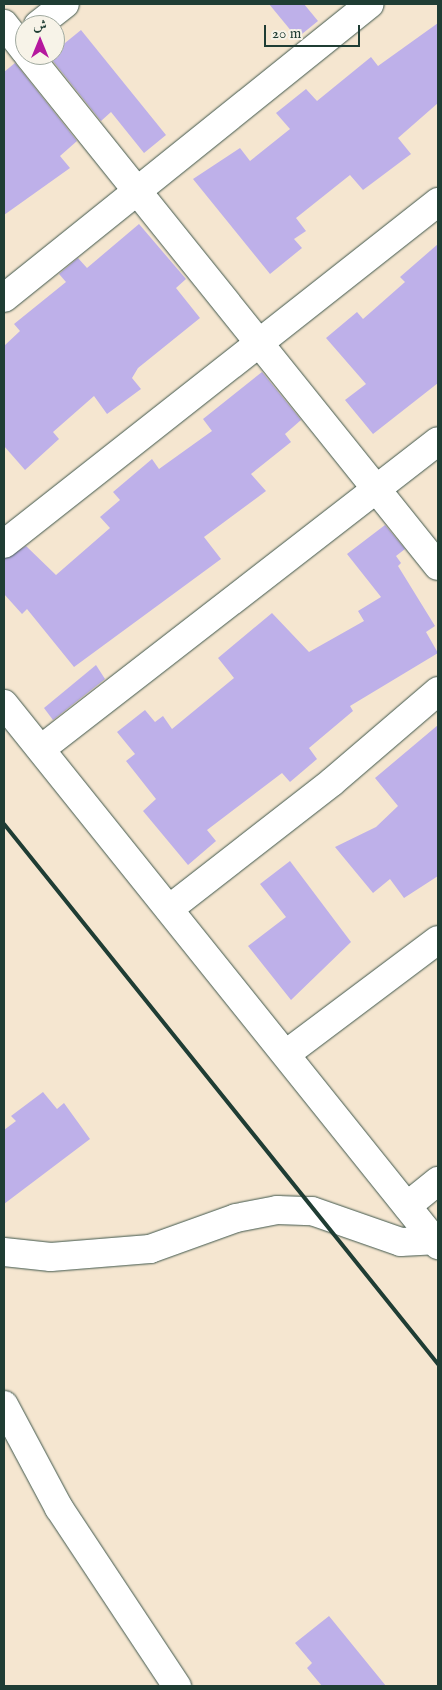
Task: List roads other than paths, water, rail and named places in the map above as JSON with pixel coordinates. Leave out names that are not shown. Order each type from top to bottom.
[{"type":"street","points":[[52,15],[65,4]]},
{"type":"street","points":[[4,298],[370,4]]},
{"type":"street","points":[[39,65],[258,344],[376,492],[438,566]]},
{"type":"street","points":[[4,544],[438,202]]},
{"type":"street","points":[[41,749],[376,492],[438,441]]},
{"type":"street","points":[[169,909],[332,782],[438,691]]},
{"type":"street","points":[[4,704],[436,1242]]},
{"type":"street","points":[[286,1054],[438,940]]},
{"type":"street","points":[[407,1206],[438,1181]]},
{"type":"street","points":[[4,1252],[51,1257],[150,1249],[236,1218],[277,1210],[312,1211],[401,1242],[436,1242]]},
{"type":"street","points":[[4,1405],[58,1508],[177,1686]]},
{"type":"railway","points":[[4,824],[438,1364]]}]
